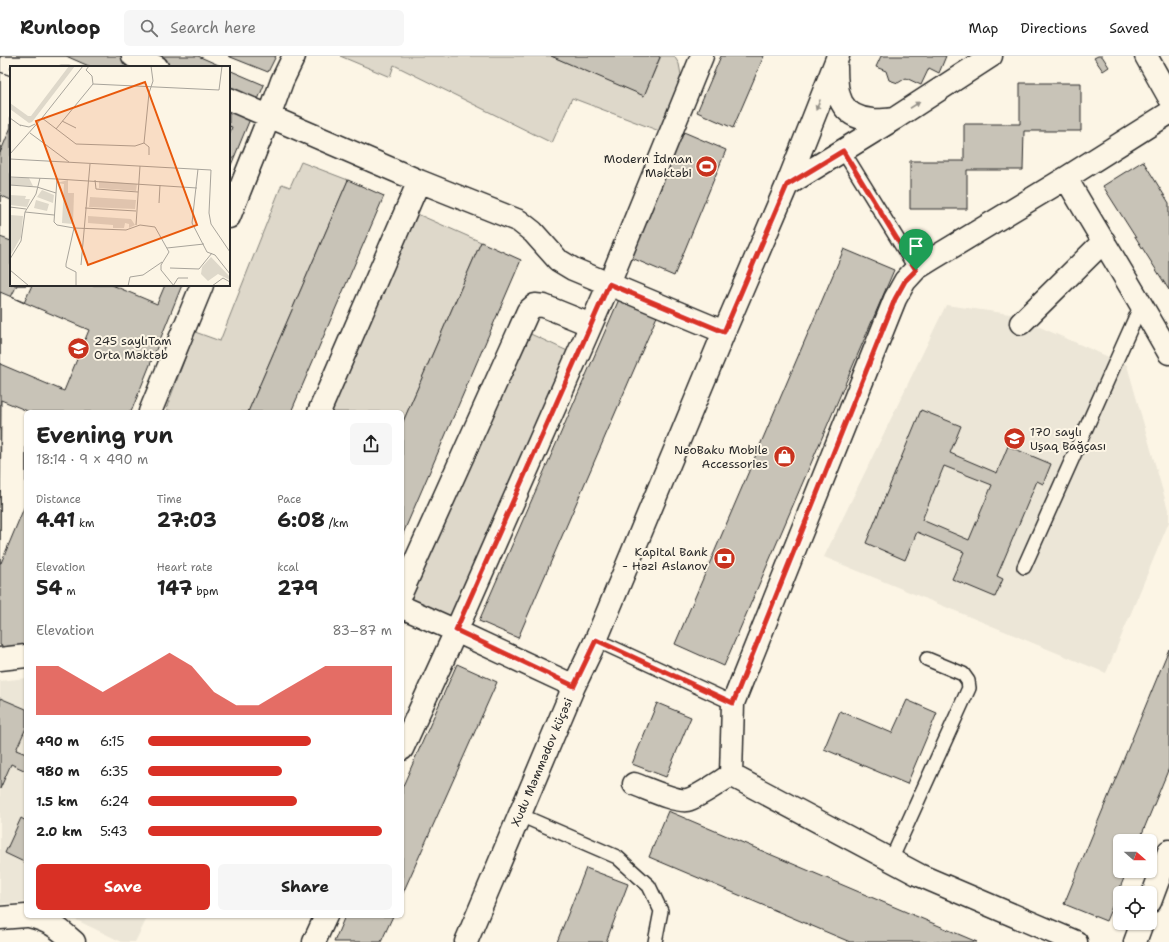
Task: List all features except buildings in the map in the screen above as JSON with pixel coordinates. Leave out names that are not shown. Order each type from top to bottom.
[{"type":"street","points":[[133,56],[155,66]]},
{"type":"street","points":[[230,214],[282,81],[294,56]]},
{"type":"street","points":[[404,745],[609,284],[702,56]]},
{"type":"street","points":[[787,185],[894,119],[991,56]]},
{"type":"street","points":[[1146,56],[1169,97]]},
{"type":"street","points":[[1163,56],[1169,66]]},
{"type":"street","points":[[837,59],[837,93],[848,111],[858,117],[872,120],[894,119]]},
{"type":"street","name":"Xudu Məmmədov küçəsi","points":[[466,942],[574,686],[596,640],[787,185],[837,59]]},
{"type":"street","points":[[230,99],[419,181],[519,221],[533,232],[558,260],[573,269],[724,332]]},
{"type":"street","points":[[731,775],[733,703],[895,299],[905,281],[916,270],[1169,113]]},
{"type":"street","points":[[1066,178],[1125,275],[1169,353]]},
{"type":"street","points":[[320,410],[419,181]]},
{"type":"street","points":[[1020,323],[1104,241]]},
{"type":"street","points":[[151,410],[202,286]]},
{"type":"street","points":[[404,587],[528,311],[535,305],[544,306],[591,325]]},
{"type":"street","points":[[404,608],[456,630],[574,686]]},
{"type":"street","points":[[0,659],[24,656]]},
{"type":"street","points":[[731,775],[919,875],[1076,942]]},
{"type":"street","points":[[634,784],[676,799],[688,800],[731,775]]},
{"type":"street","points":[[1156,886],[1169,851]]},
{"type":"street","points":[[0,918],[24,916]]},
{"type":"street","points":[[36,918],[44,920],[54,926],[74,942]]},
{"type":"street","points":[[314,942],[325,918]]},
{"type":"street","points":[[1135,942],[1139,930]]},
{"type":"lane","points":[[843,151],[916,270]]},
{"type":"lane","points":[[1024,567],[1141,305]]},
{"type":"lane","points":[[596,640],[733,703]]},
{"type":"lane","points":[[891,860],[969,688],[968,681],[963,674],[927,660]]},
{"type":"lane","points":[[520,815],[617,857],[649,886],[662,911],[655,942]]},
{"type":"shaded area","points":[[340,56],[551,56],[644,95],[661,56],[674,56],[679,64],[682,80],[662,132],[572,98],[552,143],[394,65],[390,77]]},
{"type":"shaded area","points":[[301,162],[348,180],[249,410],[166,409],[195,332],[220,341],[282,184],[290,187]]},
{"type":"shaded area","points":[[415,213],[481,242],[404,419],[404,410],[332,410]]},
{"type":"shaded area","name":"170 saylı Uşaq Bağçası","points":[[946,305],[1010,314],[1127,365],[1169,513],[1169,522],[1106,673],[824,557]]},
{"type":"shaded area","points":[[522,330],[574,354],[456,621],[404,595]]},
{"type":"shaded area","points":[[24,678],[24,902],[0,904],[0,681]]},
{"type":"shaded area","points":[[72,918],[147,918],[135,942],[122,942]]},
{"type":"place","name":"Modern İdman Məktəbi","points":[[707,166]]},
{"type":"place","name":"245 saylıTam Orta Məktəb","points":[[78,348]]},
{"type":"place","name":"170 saylı Uşaq Bağçası","points":[[1015,439]]},
{"type":"place","name":"NeoBaku Mobile Accessories","points":[[784,457]]},
{"type":"place","name":"Kapital Bank - Həzi Aslanov","points":[[724,559]]},
{"type":"route","points":[[843,151],[916,270],[905,281],[895,299],[733,703],[596,640],[574,686],[456,630],[609,284],[724,332],[787,185],[843,151]]}]
